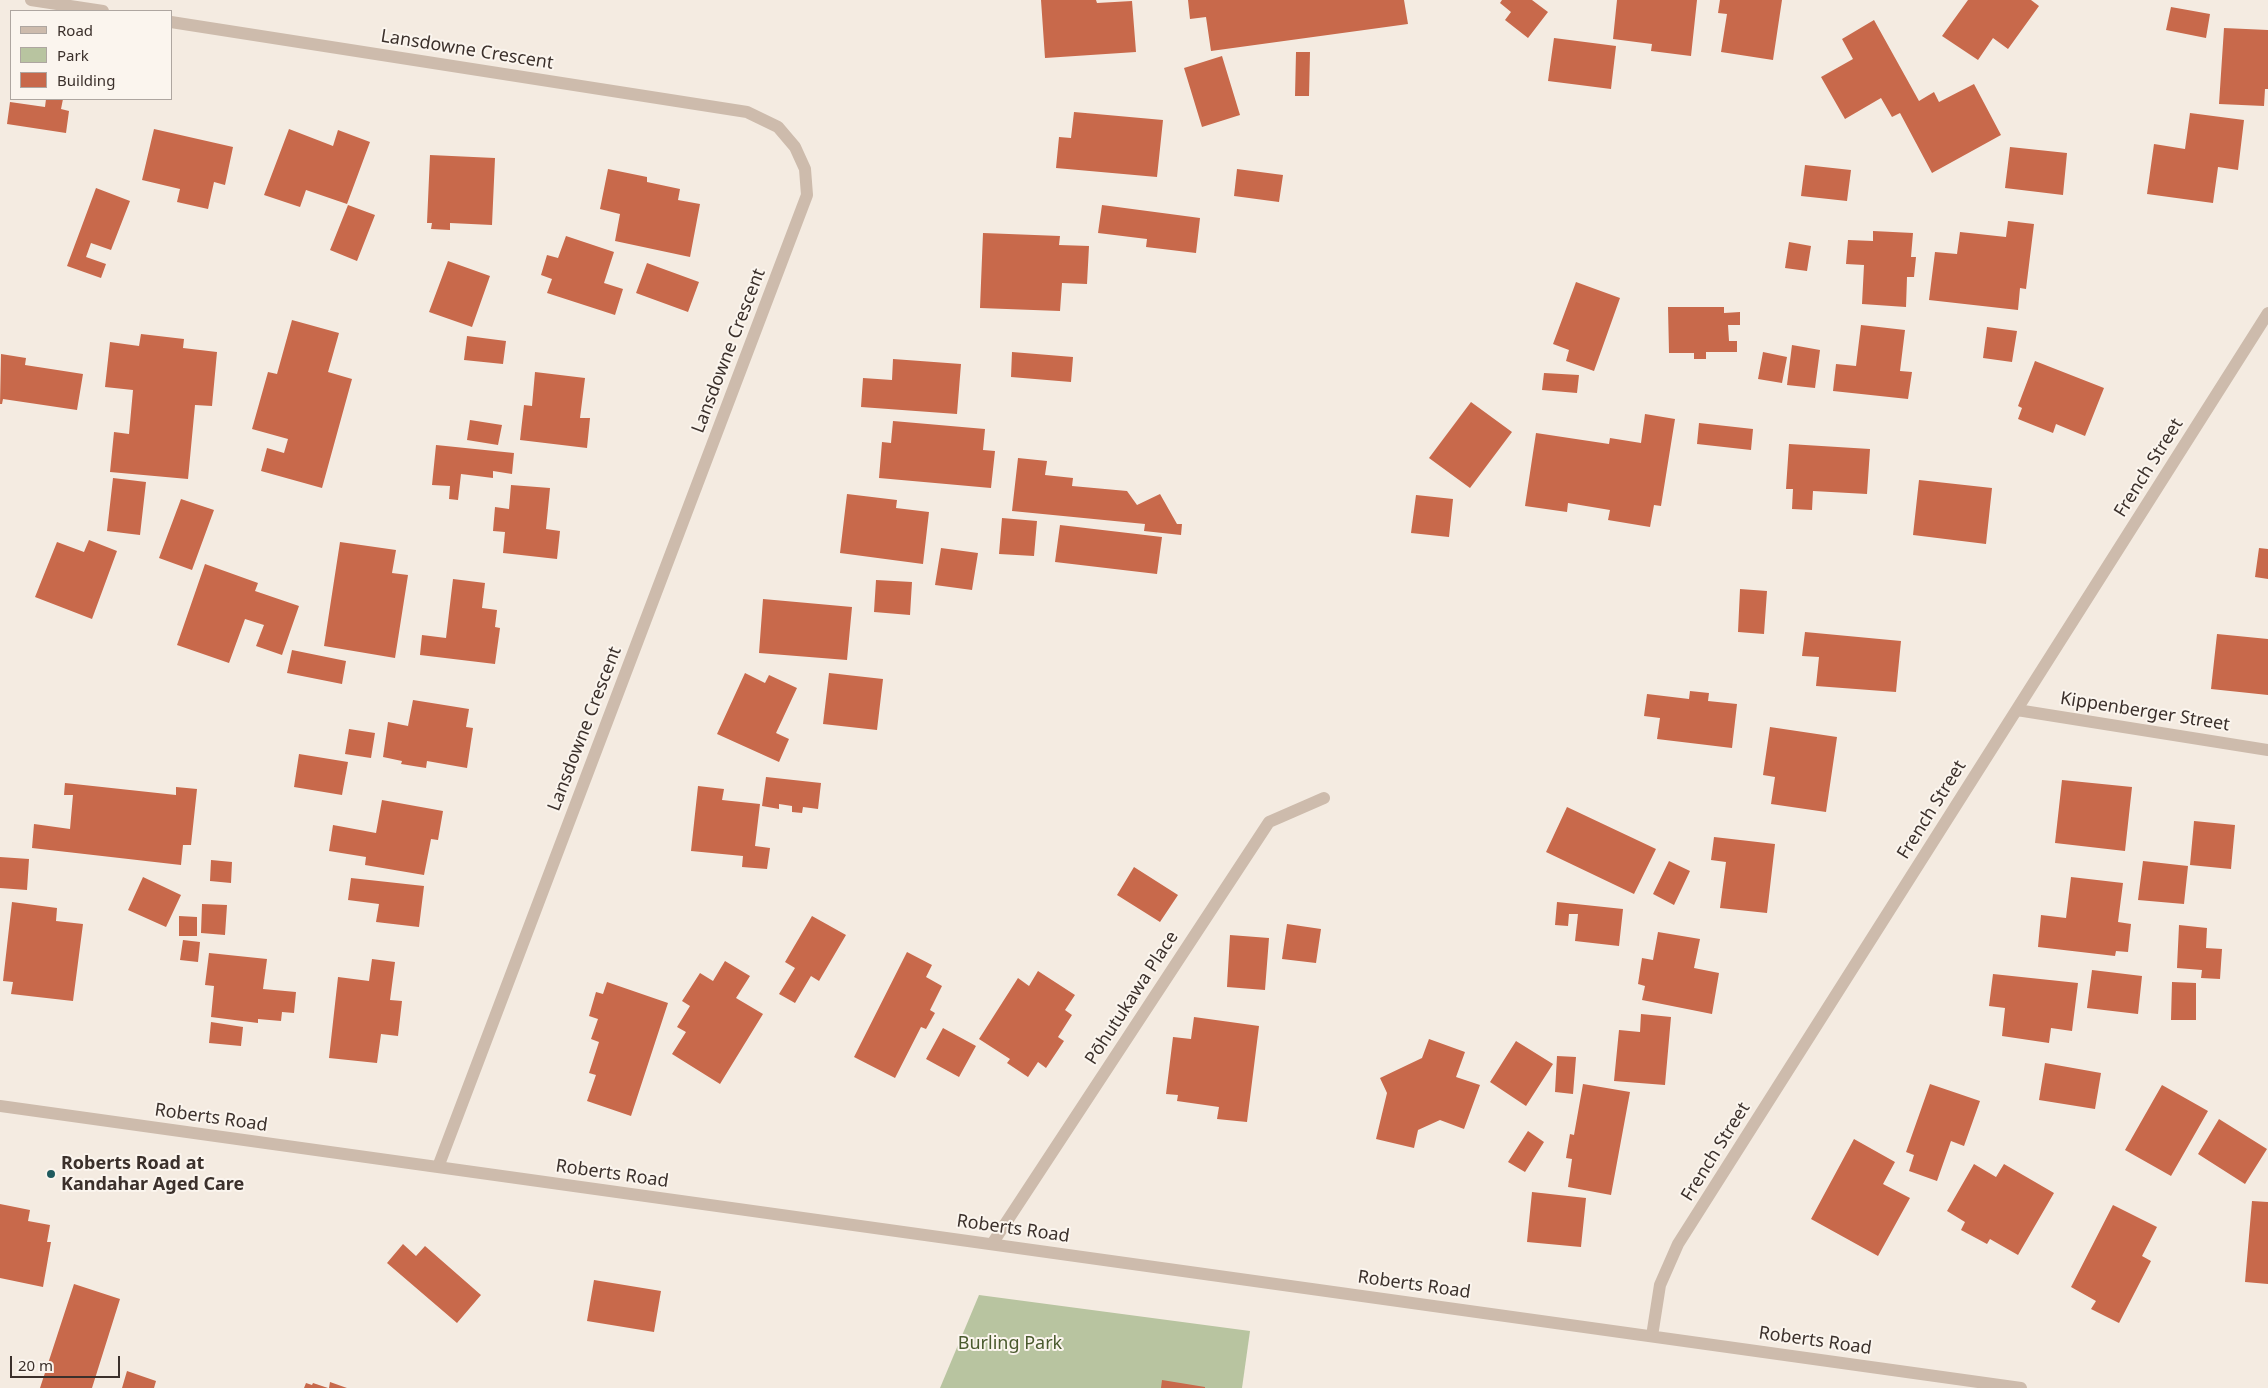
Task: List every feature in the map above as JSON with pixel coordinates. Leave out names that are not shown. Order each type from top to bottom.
[{"type":"street","points":[[31,0],[96,10]]},
{"type":"street","name":"Lansdowne Crescent","points":[[172,22],[747,112],[778,127],[795,147],[805,169],[807,195],[438,1167]]},
{"type":"street","name":"French Street","points":[[1652,1336],[1660,1285],[1678,1244],[2268,313]]},
{"type":"street","name":"Kippenberger Street","points":[[2017,710],[2268,750]]},
{"type":"street","name":"Pōhutukawa Place","points":[[992,1244],[1269,822],[1324,798]]},
{"type":"street","name":"Roberts Road","points":[[0,1106],[2021,1388]]},
{"type":"green space","name":"Burling Park","points":[[979,1295],[1250,1331],[1242,1388],[940,1388]]},
{"type":"building","points":[[1041,0],[1096,0],[1097,3],[1132,1],[1136,52],[1045,58]]},
{"type":"building","points":[[1188,0],[1404,0],[1408,24],[1211,51],[1206,17],[1190,19]]},
{"type":"building","points":[[1502,0],[1532,0],[1548,12],[1528,38],[1505,20],[1511,12],[1500,3]]},
{"type":"building","points":[[1617,0],[1697,0],[1691,56],[1651,51],[1652,44],[1613,39]]},
{"type":"building","points":[[1720,0],[1782,0],[1773,60],[1721,52],[1727,14],[1718,13]]},
{"type":"building","points":[[1968,0],[2031,0],[2039,6],[2008,49],[1993,38],[1978,60],[1942,36]]},
{"type":"building","points":[[2171,7],[2210,14],[2206,38],[2166,30]]},
{"type":"building","points":[[1874,20],[1919,101],[1934,92],[1939,102],[1974,84],[2001,135],[1932,173],[1900,113],[1892,117],[1881,98],[1845,119],[1821,77],[1853,59],[1842,39]]},
{"type":"building","points":[[2224,28],[2268,30],[2268,89],[2265,89],[2264,106],[2219,104]]},
{"type":"building","points":[[1554,38],[1616,46],[1611,89],[1548,81]]},
{"type":"building","points":[[1296,52],[1310,52],[1309,96],[1295,96]]},
{"type":"building","points":[[1222,56],[1240,115],[1202,127],[1184,68]]},
{"type":"building","points":[[46,100],[63,100],[61,109],[69,111],[66,133],[7,124],[10,102],[45,107]]},
{"type":"building","points":[[1074,112],[1163,120],[1157,177],[1056,168],[1059,137],[1071,138]]},
{"type":"building","points":[[2190,113],[2244,120],[2238,170],[2218,167],[2213,203],[2147,194],[2154,144],[2185,149]]},
{"type":"building","points":[[154,129],[233,147],[225,185],[214,182],[208,209],[177,202],[180,189],[142,180]]},
{"type":"building","points":[[289,129],[333,146],[338,130],[370,142],[347,204],[306,190],[300,207],[264,195]]},
{"type":"building","points":[[2010,147],[2067,153],[2063,195],[2005,188]]},
{"type":"building","points":[[430,155],[495,158],[492,225],[450,223],[450,230],[431,229],[432,223],[427,223]]},
{"type":"building","points":[[1805,165],[1851,170],[1847,201],[1801,196]]},
{"type":"building","points":[[608,169],[647,177],[647,182],[680,189],[678,200],[700,204],[690,257],[615,241],[620,214],[600,209]]},
{"type":"building","points":[[1237,169],[1283,175],[1279,202],[1234,196]]},
{"type":"building","points":[[96,188],[130,201],[111,250],[91,243],[86,257],[106,264],[101,278],[67,266]]},
{"type":"building","points":[[348,205],[375,215],[357,261],[330,250]]},
{"type":"building","points":[[1102,205],[1200,218],[1196,253],[1146,247],[1147,239],[1098,233]]},
{"type":"building","points":[[2008,221],[2034,224],[2026,289],[2020,288],[2018,310],[1929,300],[1935,252],[1957,254],[1960,232],[2006,237]]},
{"type":"building","points":[[1873,231],[1913,233],[1911,257],[1916,257],[1914,277],[1907,277],[1906,307],[1862,304],[1864,265],[1846,264],[1848,240],[1873,241]]},
{"type":"building","points":[[983,233],[1060,236],[1059,245],[1089,246],[1087,284],[1062,283],[1060,311],[980,308]]},
{"type":"building","points":[[566,236],[614,252],[604,283],[623,289],[615,315],[547,293],[552,279],[541,275],[547,255],[558,258]]},
{"type":"building","points":[[1789,242],[1811,246],[1807,271],[1785,268]]},
{"type":"building","points":[[448,261],[490,276],[472,327],[429,312]]},
{"type":"building","points":[[647,263],[699,282],[688,312],[636,293]]},
{"type":"building","points":[[1576,282],[1620,298],[1594,371],[1566,361],[1569,350],[1553,344]]},
{"type":"building","points":[[1668,307],[1724,307],[1724,313],[1740,312],[1740,325],[1728,325],[1729,341],[1737,341],[1737,352],[1706,352],[1706,359],[1694,359],[1694,353],[1669,353]]},
{"type":"building","points":[[292,320],[339,333],[328,372],[352,379],[322,488],[261,471],[267,448],[284,453],[288,439],[252,429],[268,372],[277,374]]},
{"type":"building","points":[[1861,325],[1905,330],[1900,371],[1912,372],[1908,399],[1833,391],[1836,364],[1856,366]]},
{"type":"building","points":[[1987,327],[2017,331],[2012,362],[1983,358]]},
{"type":"building","points":[[141,334],[184,339],[183,348],[217,352],[212,406],[195,405],[188,479],[110,472],[114,432],[129,434],[133,390],[105,387],[110,342],[139,346]]},
{"type":"building","points":[[467,336],[506,341],[503,364],[464,360]]},
{"type":"building","points":[[1792,345],[1820,350],[1815,388],[1787,385]]},
{"type":"building","points":[[1012,352],[1073,357],[1071,382],[1011,377]]},
{"type":"building","points":[[1763,352],[1787,357],[1782,383],[1758,379]]},
{"type":"building","points":[[1,354],[26,358],[25,365],[83,374],[77,410],[3,399],[2,404],[0,404]]},
{"type":"building","points":[[893,359],[961,364],[957,414],[861,407],[863,378],[892,380]]},
{"type":"building","points":[[2035,361],[2104,388],[2085,436],[2056,424],[2053,433],[2018,419],[2022,408],[2018,406]]},
{"type":"building","points":[[535,372],[585,378],[580,418],[590,418],[587,448],[520,440],[524,405],[532,406]]},
{"type":"building","points":[[1544,373],[1579,375],[1577,393],[1542,390]]},
{"type":"building","points":[[1471,402],[1512,432],[1470,488],[1429,458]]},
{"type":"building","points":[[1645,414],[1675,419],[1661,506],[1654,505],[1650,527],[1608,520],[1610,510],[1568,503],[1567,512],[1525,506],[1536,433],[1609,444],[1610,438],[1641,443]]},
{"type":"building","points":[[470,420],[502,425],[498,445],[467,440]]},
{"type":"building","points":[[893,421],[985,429],[983,450],[995,451],[991,488],[879,478],[882,442],[891,443]]},
{"type":"building","points":[[1699,423],[1753,429],[1751,450],[1697,444]]},
{"type":"building","points":[[1789,444],[1870,449],[1867,494],[1813,491],[1812,510],[1792,509],[1793,489],[1786,489]]},
{"type":"building","points":[[436,445],[514,453],[512,474],[493,471],[493,478],[461,474],[458,500],[449,499],[450,486],[432,485]]},
{"type":"building","points":[[1018,458],[1047,461],[1045,475],[1073,478],[1072,486],[1127,491],[1137,505],[1160,494],[1177,524],[1182,524],[1181,535],[1144,531],[1145,524],[1012,511]]},
{"type":"building","points":[[113,478],[146,482],[140,535],[107,531]]},
{"type":"building","points":[[1919,480],[1992,488],[1986,544],[1913,535]]},
{"type":"building","points":[[511,485],[550,488],[546,529],[560,531],[557,559],[503,553],[505,532],[493,531],[495,507],[509,509]]},
{"type":"building","points":[[847,494],[897,500],[896,508],[929,512],[923,564],[840,553]]},
{"type":"building","points":[[1416,495],[1453,499],[1449,537],[1411,533]]},
{"type":"building","points":[[181,499],[214,510],[192,570],[159,558]]},
{"type":"building","points":[[1002,518],[1037,521],[1034,556],[999,554]]},
{"type":"building","points":[[1060,525],[1162,537],[1157,574],[1055,562]]},
{"type":"building","points":[[89,540],[117,551],[92,619],[35,597],[57,542],[84,552]]},
{"type":"building","points":[[340,542],[396,550],[392,573],[408,575],[395,658],[324,646]]},
{"type":"building","points":[[941,548],[978,553],[972,590],[935,585]]},
{"type":"building","points":[[2259,548],[2268,549],[2268,579],[2255,577]]},
{"type":"building","points":[[205,564],[258,583],[255,591],[299,606],[282,655],[256,646],[264,625],[245,619],[229,663],[177,645]]},
{"type":"building","points":[[453,579],[485,583],[482,608],[497,610],[495,627],[500,628],[495,664],[420,655],[422,635],[446,638]]},
{"type":"building","points":[[876,580],[912,582],[910,615],[874,612]]},
{"type":"building","points":[[1740,589],[1767,591],[1764,634],[1738,632]]},
{"type":"building","points":[[763,599],[852,607],[847,660],[759,653]]},
{"type":"building","points":[[1805,632],[1901,641],[1896,692],[1816,686],[1819,657],[1802,656]]},
{"type":"building","points":[[2217,634],[2268,639],[2268,695],[2211,689]]},
{"type":"building","points":[[292,650],[346,661],[342,684],[287,673]]},
{"type":"building","points":[[745,673],[765,683],[769,675],[797,688],[776,733],[789,739],[779,762],[717,734]]},
{"type":"building","points":[[829,673],[883,679],[877,730],[823,724]]},
{"type":"building","points":[[1690,691],[1709,693],[1708,701],[1737,704],[1732,748],[1657,739],[1660,718],[1644,716],[1647,694],[1689,699]]},
{"type":"building","points":[[413,700],[469,709],[466,727],[473,728],[467,768],[427,761],[426,768],[401,764],[402,761],[383,757],[388,722],[408,726]]},
{"type":"building","points":[[1770,727],[1837,737],[1826,812],[1771,804],[1775,777],[1763,775]]},
{"type":"building","points":[[349,729],[375,733],[371,758],[345,754]]},
{"type":"building","points":[[299,754],[348,762],[342,795],[294,787]]},
{"type":"building","points":[[766,777],[821,783],[818,809],[803,807],[802,813],[792,812],[792,806],[779,804],[779,809],[762,806]]},
{"type":"building","points":[[2062,780],[2132,787],[2125,851],[2055,843]]},
{"type":"building","points":[[65,783],[176,795],[176,787],[197,789],[191,845],[183,845],[181,865],[32,848],[34,824],[70,829],[73,795],[64,795]]},
{"type":"building","points":[[698,786],[724,789],[722,800],[760,804],[755,846],[770,848],[767,869],[742,867],[743,856],[691,851]]},
{"type":"building","points":[[382,800],[443,811],[438,840],[431,839],[424,875],[365,865],[366,857],[329,851],[333,825],[376,833]]},
{"type":"building","points":[[1567,807],[1656,849],[1634,894],[1546,852]]},
{"type":"building","points":[[2194,821],[2235,825],[2231,869],[2190,865]]},
{"type":"building","points":[[1714,837],[1775,844],[1767,913],[1720,908],[1726,862],[1711,860]]},
{"type":"building","points":[[0,857],[29,859],[27,890],[0,888]]},
{"type":"building","points":[[211,860],[232,862],[231,883],[210,881]]},
{"type":"building","points":[[1669,861],[1690,871],[1674,905],[1653,894]]},
{"type":"building","points":[[2143,861],[2188,866],[2184,904],[2138,900]]},
{"type":"building","points":[[1134,867],[1178,895],[1160,922],[1117,895]]},
{"type":"building","points":[[143,877],[181,895],[166,927],[128,910]]},
{"type":"building","points":[[2071,877],[2123,883],[2118,922],[2131,924],[2128,952],[2116,951],[2115,956],[2038,947],[2041,915],[2066,918]]},
{"type":"building","points":[[351,878],[424,886],[419,927],[376,922],[379,904],[348,900]]},
{"type":"building","points":[[12,902],[57,908],[56,921],[83,924],[73,1001],[11,994],[13,982],[3,981]]},
{"type":"building","points":[[1557,902],[1623,909],[1619,946],[1575,941],[1578,914],[1569,914],[1568,926],[1555,925]]},
{"type":"building","points":[[202,904],[227,905],[225,935],[201,933]]},
{"type":"building","points":[[179,916],[197,917],[197,936],[179,936]]},
{"type":"building","points":[[812,916],[846,935],[819,981],[811,976],[795,1003],[779,994],[795,968],[785,962]]},
{"type":"building","points":[[1287,924],[1321,929],[1316,963],[1282,959]]},
{"type":"building","points":[[2179,925],[2207,928],[2206,948],[2222,949],[2220,979],[2201,978],[2202,970],[2177,968]]},
{"type":"building","points":[[1658,932],[1700,939],[1694,968],[1719,973],[1712,1014],[1642,1000],[1645,986],[1638,984],[1642,958],[1653,960]]},
{"type":"building","points":[[1230,935],[1269,938],[1265,990],[1227,987]]},
{"type":"building","points":[[183,940],[200,942],[198,962],[180,960]]},
{"type":"building","points":[[907,952],[932,965],[926,977],[942,986],[930,1010],[935,1013],[926,1029],[921,1027],[895,1078],[854,1057]]},
{"type":"building","points":[[209,953],[267,959],[263,989],[296,992],[294,1013],[282,1012],[281,1021],[258,1019],[258,1023],[211,1017],[214,986],[205,985]]},
{"type":"building","points":[[372,959],[395,962],[390,1000],[402,1001],[398,1036],[381,1034],[377,1063],[329,1058],[338,977],[369,981]]},
{"type":"building","points":[[725,961],[750,976],[736,998],[763,1014],[720,1084],[672,1054],[686,1032],[677,1027],[690,1006],[682,1001],[700,973],[713,981]]},
{"type":"building","points":[[2092,970],[2142,976],[2138,1014],[2087,1008]]},
{"type":"building","points":[[1038,971],[1075,995],[1065,1010],[1072,1015],[1058,1037],[1064,1041],[1046,1068],[1038,1062],[1028,1077],[1007,1063],[1010,1059],[979,1039],[1018,978],[1029,986]]},
{"type":"building","points":[[1993,974],[2078,983],[2072,1031],[2051,1028],[2049,1043],[2002,1036],[2005,1008],[1989,1006]]},
{"type":"building","points":[[607,982],[668,1003],[631,1116],[587,1101],[596,1075],[589,1073],[599,1042],[591,1039],[598,1019],[589,1016],[596,992],[603,994]]},
{"type":"building","points":[[2172,982],[2196,983],[2196,1020],[2171,1020]]},
{"type":"building","points":[[1641,1014],[1671,1017],[1665,1085],[1614,1081],[1619,1030],[1640,1032]]},
{"type":"building","points":[[1194,1017],[1259,1026],[1247,1122],[1217,1119],[1219,1107],[1177,1101],[1178,1095],[1166,1094],[1173,1037],[1191,1039]]},
{"type":"building","points":[[211,1022],[243,1027],[241,1046],[209,1043]]},
{"type":"building","points":[[943,1028],[976,1046],[959,1077],[926,1059]]},
{"type":"building","points":[[1429,1039],[1465,1052],[1456,1077],[1480,1085],[1464,1129],[1440,1120],[1418,1130],[1414,1148],[1376,1139],[1387,1093],[1380,1078],[1422,1058]]},
{"type":"building","points":[[1516,1041],[1553,1064],[1526,1106],[1490,1082]]},
{"type":"building","points":[[1557,1056],[1576,1057],[1573,1094],[1555,1092]]},
{"type":"building","points":[[2045,1063],[2101,1073],[2095,1109],[2039,1100]]},
{"type":"building","points":[[1583,1084],[1630,1092],[1611,1195],[1568,1187],[1572,1159],[1566,1158],[1570,1134],[1574,1135]]},
{"type":"building","points":[[1930,1084],[1980,1101],[1964,1146],[1951,1141],[1937,1181],[1909,1171],[1914,1155],[1906,1152]]},
{"type":"building","points":[[2162,1085],[2208,1111],[2171,1176],[2125,1150]]},
{"type":"building","points":[[2219,1119],[2267,1149],[2245,1184],[2198,1154]]},
{"type":"building","points":[[1528,1131],[1544,1142],[1525,1172],[1508,1162]]},
{"type":"building","points":[[1854,1139],[1895,1162],[1883,1184],[1910,1198],[1878,1256],[1811,1219]]},
{"type":"building","points":[[1974,1164],[1996,1177],[2004,1164],[2054,1193],[2018,1255],[1990,1239],[1987,1244],[1961,1230],[1965,1222],[1947,1211]]},
{"type":"building","points":[[1532,1192],[1586,1198],[1581,1247],[1527,1242]]},
{"type":"building","points":[[2252,1201],[2268,1202],[2268,1284],[2245,1282]]},
{"type":"building","points":[[0,1204],[30,1210],[28,1221],[50,1225],[47,1242],[51,1242],[43,1287],[0,1278]]},
{"type":"building","points":[[2113,1205],[2157,1227],[2142,1256],[2151,1261],[2119,1323],[2091,1309],[2096,1301],[2071,1287]]},
{"type":"building","points":[[403,1244],[416,1256],[425,1246],[481,1295],[457,1323],[387,1263]]},
{"type":"building","points":[[594,1280],[661,1291],[654,1332],[587,1321]]},
{"type":"building","points":[[74,1284],[120,1299],[92,1388],[40,1388]]},
{"type":"building","points":[[127,1371],[156,1381],[154,1388],[122,1388]]},
{"type":"building","points":[[1162,1380],[1205,1387],[1205,1388],[1161,1388]]},
{"type":"building","points":[[330,1382],[347,1388],[329,1388]]},
{"type":"building","points":[[306,1383],[312,1385],[313,1383],[328,1388],[304,1388]]},
{"type":"place","name":"Roberts Road at Kandahar Aged Care","points":[[51,1174]]}]
